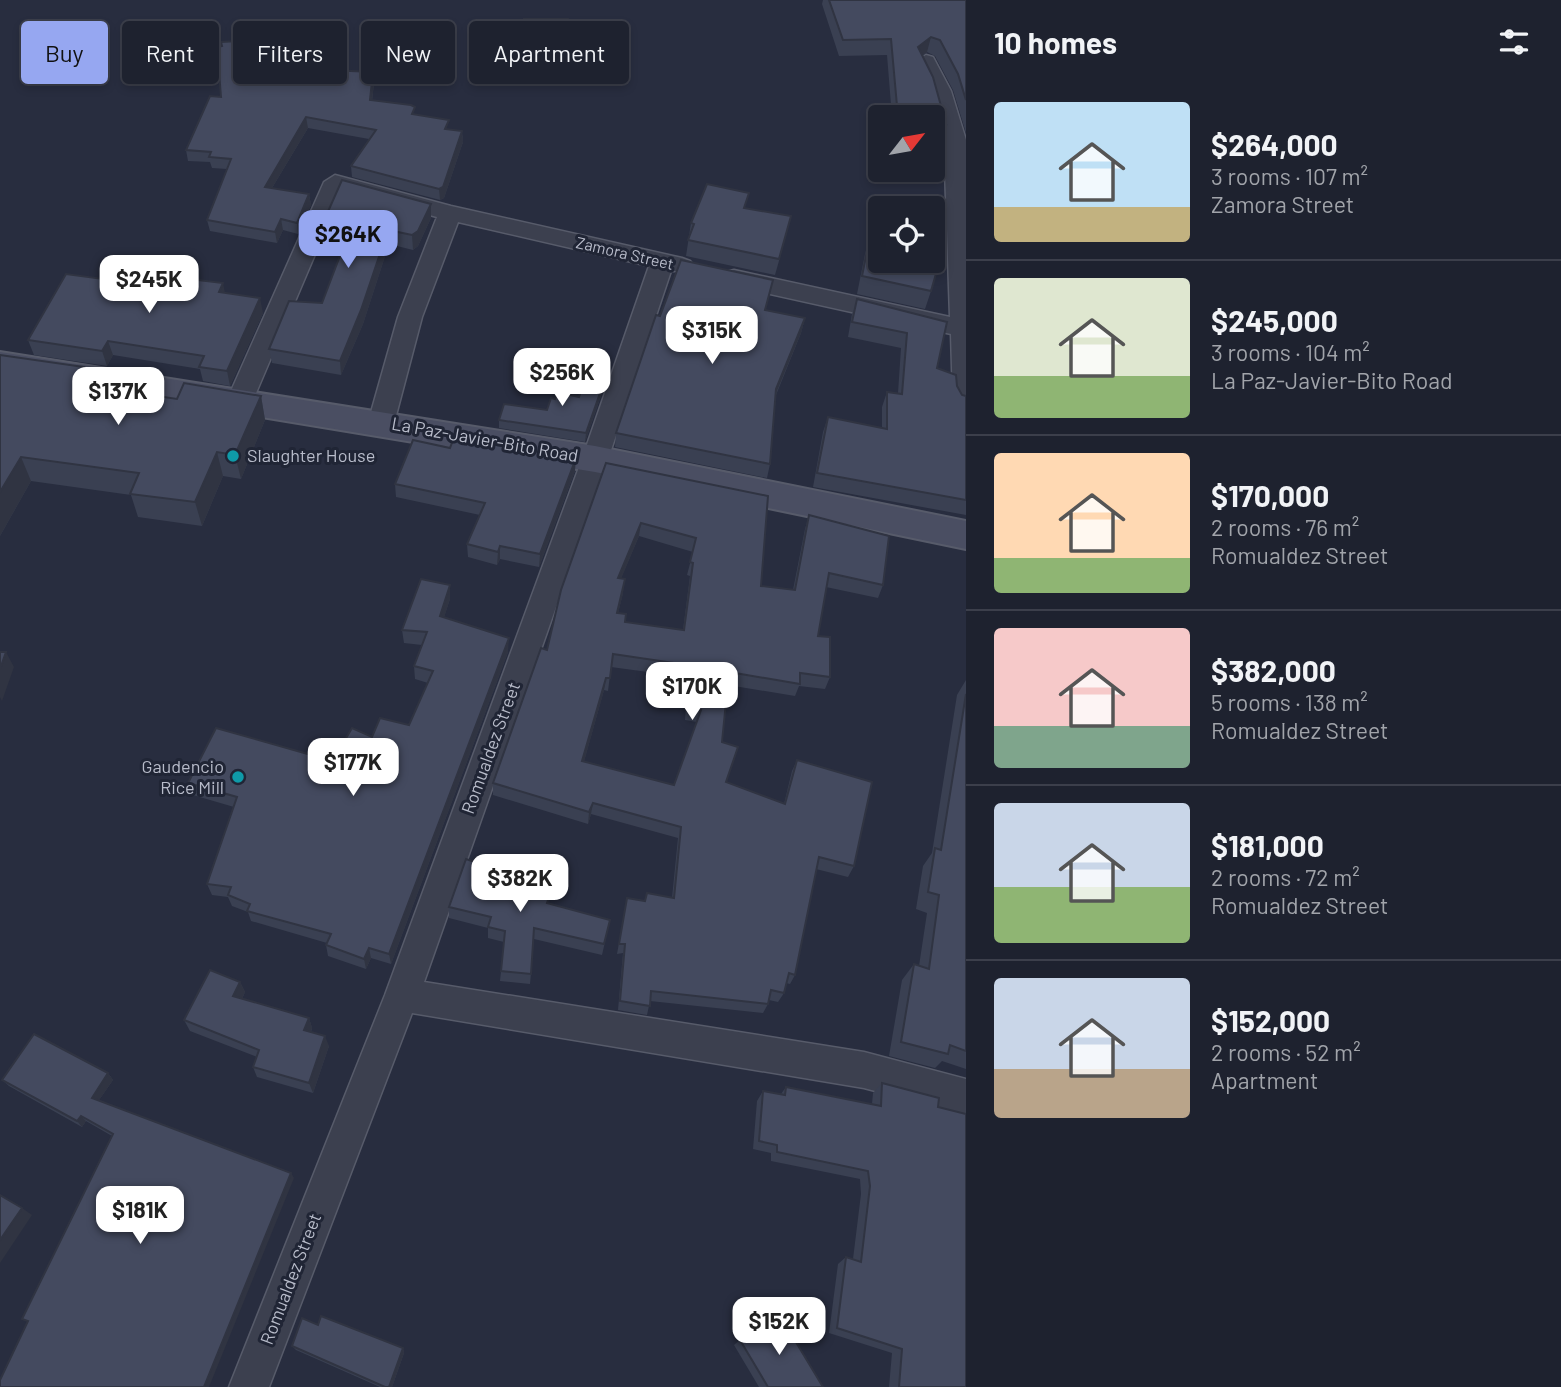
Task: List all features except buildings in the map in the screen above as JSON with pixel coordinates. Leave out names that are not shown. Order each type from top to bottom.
[{"type":"main road","name":"La Paz-Javier-Bito Road","points":[[0,363],[595,459],[966,535]]},
{"type":"street","points":[[926,61],[941,91],[955,140],[966,401]]},
{"type":"street","name":"Zamora Street","points":[[240,400],[335,181],[450,213],[965,329]]},
{"type":"street","points":[[381,423],[410,317],[450,213]]},
{"type":"street","name":"Romualdez Street","points":[[249,1387],[402,995],[595,459],[662,262]]},
{"type":"street","points":[[402,995],[864,1070],[966,1097]]},
{"type":"place","name":"Slaughter House","points":[[233,456]]},
{"type":"place","name":"Gaudencio Rice Mill","points":[[238,777]]}]
